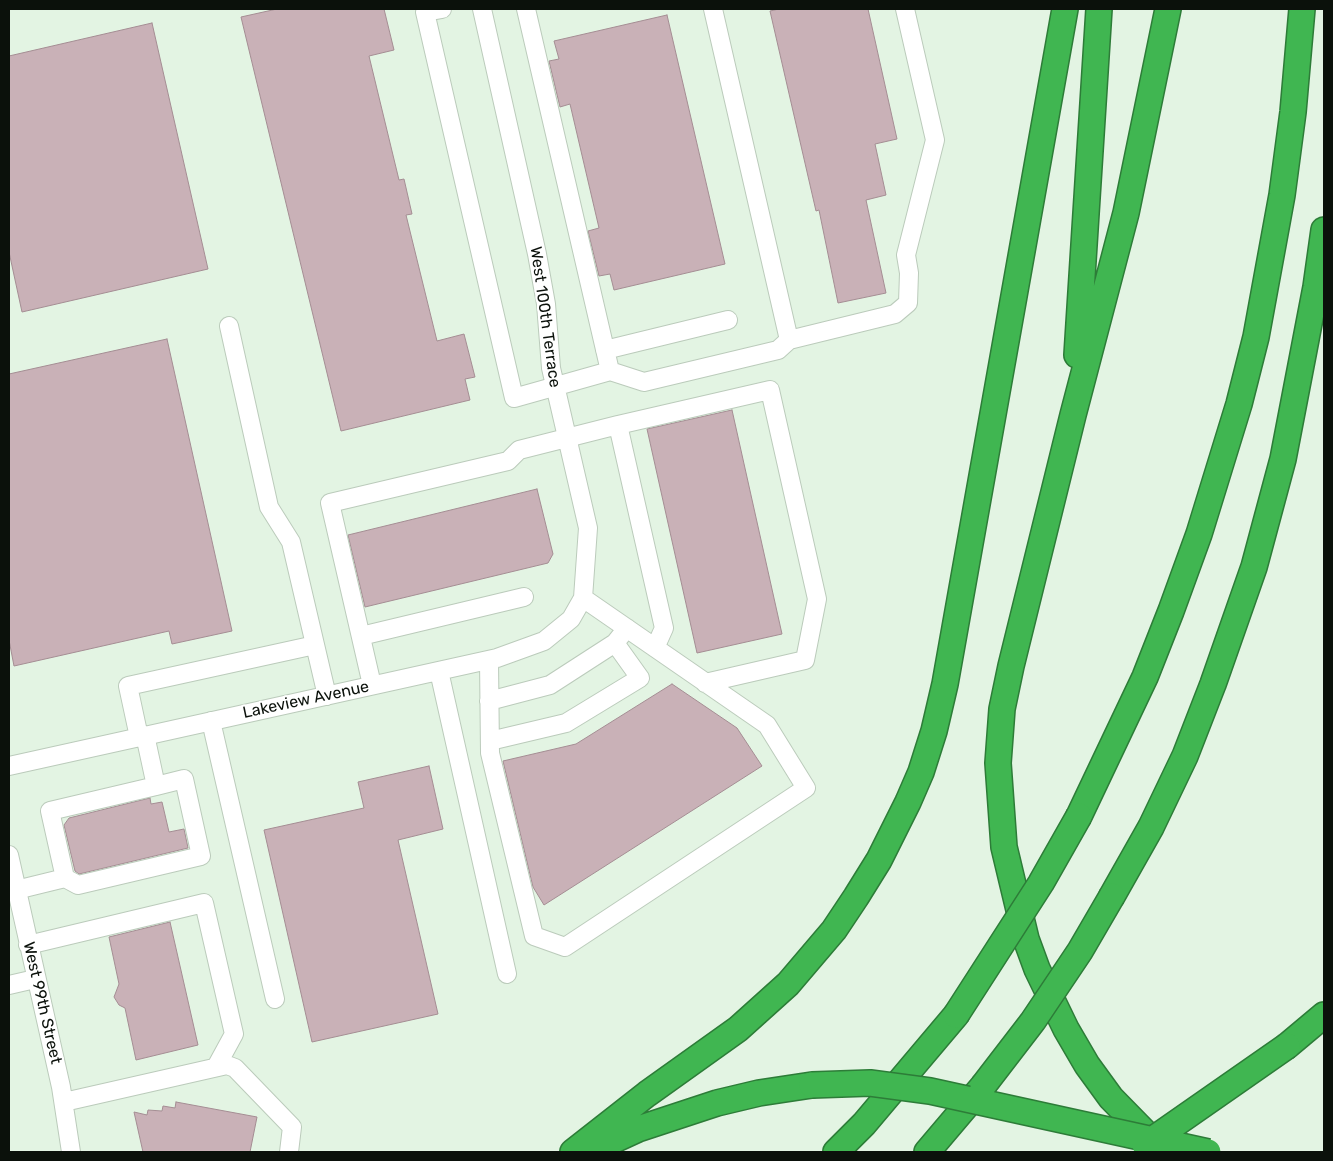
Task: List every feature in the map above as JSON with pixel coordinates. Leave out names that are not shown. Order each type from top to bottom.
[{"type":"highway","points":[[573,1152],[647,1094],[738,1029],[788,984],[834,930],[856,897],[879,860],[908,802],[931,739],[945,684],[1065,9]]},
{"type":"highway","points":[[1073,415],[1100,9]]},
{"type":"highway","points":[[1163,1152],[1111,1098],[1087,1064],[1066,1028],[1037,969],[1026,940],[1004,847],[998,793],[998,763],[1002,709],[1073,415],[1126,212],[1168,9]]},
{"type":"highway","points":[[836,1152],[870,1117],[956,1015],[1041,883],[1079,816],[1145,677],[1172,612],[1200,534],[1239,404],[1256,337],[1282,195],[1293,112],[1302,9]]},
{"type":"highway","points":[[927,1152],[984,1086],[1033,1021],[1112,896],[1152,827],[1185,756],[1213,684],[1254,566],[1283,459],[1316,287],[1324,230]]},
{"type":"highway","points":[[1135,1152],[1286,1046],[1324,1015]]},
{"type":"highway","points":[[588,1152],[638,1129],[717,1103],[759,1093],[812,1085],[870,1083],[930,1090],[1208,1152]]},
{"type":"street","name":"West 100th Terrace","points":[[482,9],[537,254],[546,304],[549,355],[555,388],[588,528],[583,598]]},
{"type":"street","points":[[526,9],[610,371]]},
{"type":"street","points":[[713,9],[789,340]]},
{"type":"street","points":[[430,10],[514,398],[610,371],[644,382],[778,350],[789,340],[895,314],[908,302],[909,273],[906,255],[935,140],[905,9]]},
{"type":"street","points":[[605,350],[728,320]]},
{"type":"street","points":[[229,326],[269,507],[292,542],[326,696]]},
{"type":"street","points":[[372,685],[330,503],[508,460],[519,450],[566,437],[770,390],[817,599],[805,660],[705,682]]},
{"type":"street","points":[[618,425],[664,628],[655,648]]},
{"type":"street","points":[[361,636],[524,597]]},
{"type":"street","points":[[488,660],[490,753],[534,936],[565,947],[806,788],[767,725],[583,598]]},
{"type":"street","name":"Lakeview Avenue","points":[[9,766],[488,660],[544,641],[570,618],[583,598]]},
{"type":"street","points":[[489,700],[550,685],[615,644],[627,628]]},
{"type":"street","points":[[490,741],[566,723],[640,678],[615,644]]},
{"type":"street","points":[[156,786],[128,686],[315,645]]},
{"type":"street","points":[[440,671],[506,974]]},
{"type":"street","points":[[211,721],[275,999]]},
{"type":"street","points":[[16,890],[65,878],[78,886],[201,856],[184,779],[50,811],[65,878]]},
{"type":"street","name":"West 99th Street","points":[[9,855],[35,979],[64,1102],[71,1152]]},
{"type":"street","points":[[28,945],[204,903],[234,1034],[216,1067]]},
{"type":"street","points":[[9,985],[35,979]]},
{"type":"street","points":[[64,1102],[227,1065],[235,1068],[292,1127],[289,1152]]},
{"type":"building","points":[[277,9],[384,9],[394,50],[369,56],[399,180],[404,179],[412,214],[406,215],[437,341],[464,334],[475,377],[465,379],[470,400],[341,431],[241,17]]},
{"type":"building","points":[[779,9],[868,9],[897,139],[875,144],[886,195],[866,200],[886,293],[838,303],[819,210],[816,211],[770,11]]},
{"type":"building","points":[[667,15],[725,264],[614,290],[610,274],[599,276],[588,231],[599,228],[570,104],[560,107],[549,61],[559,59],[554,41]]},
{"type":"building","points":[[152,23],[208,269],[22,312],[9,252],[9,56]]},
{"type":"building","points":[[167,339],[232,631],[172,644],[169,631],[14,666],[9,640],[9,374]]},
{"type":"building","points":[[732,410],[782,634],[697,653],[647,429]]},
{"type":"building","points":[[537,489],[553,554],[548,563],[365,607],[348,535]]},
{"type":"building","points":[[672,684],[737,728],[762,766],[544,905],[533,887],[503,761],[576,744]]},
{"type":"building","points":[[429,766],[443,829],[398,840],[438,1014],[312,1042],[264,830],[364,808],[358,782]]},
{"type":"building","points":[[150,798],[151,804],[162,802],[169,832],[184,829],[188,848],[79,874],[75,871],[64,825],[69,818]]},
{"type":"building","points":[[170,922],[198,1045],[136,1060],[125,1008],[119,1005],[114,997],[119,984],[109,937]]},
{"type":"building","points":[[176,1102],[257,1117],[250,1152],[143,1152],[134,1112],[147,1115],[148,1110],[162,1111],[163,1106],[175,1108]]}]
